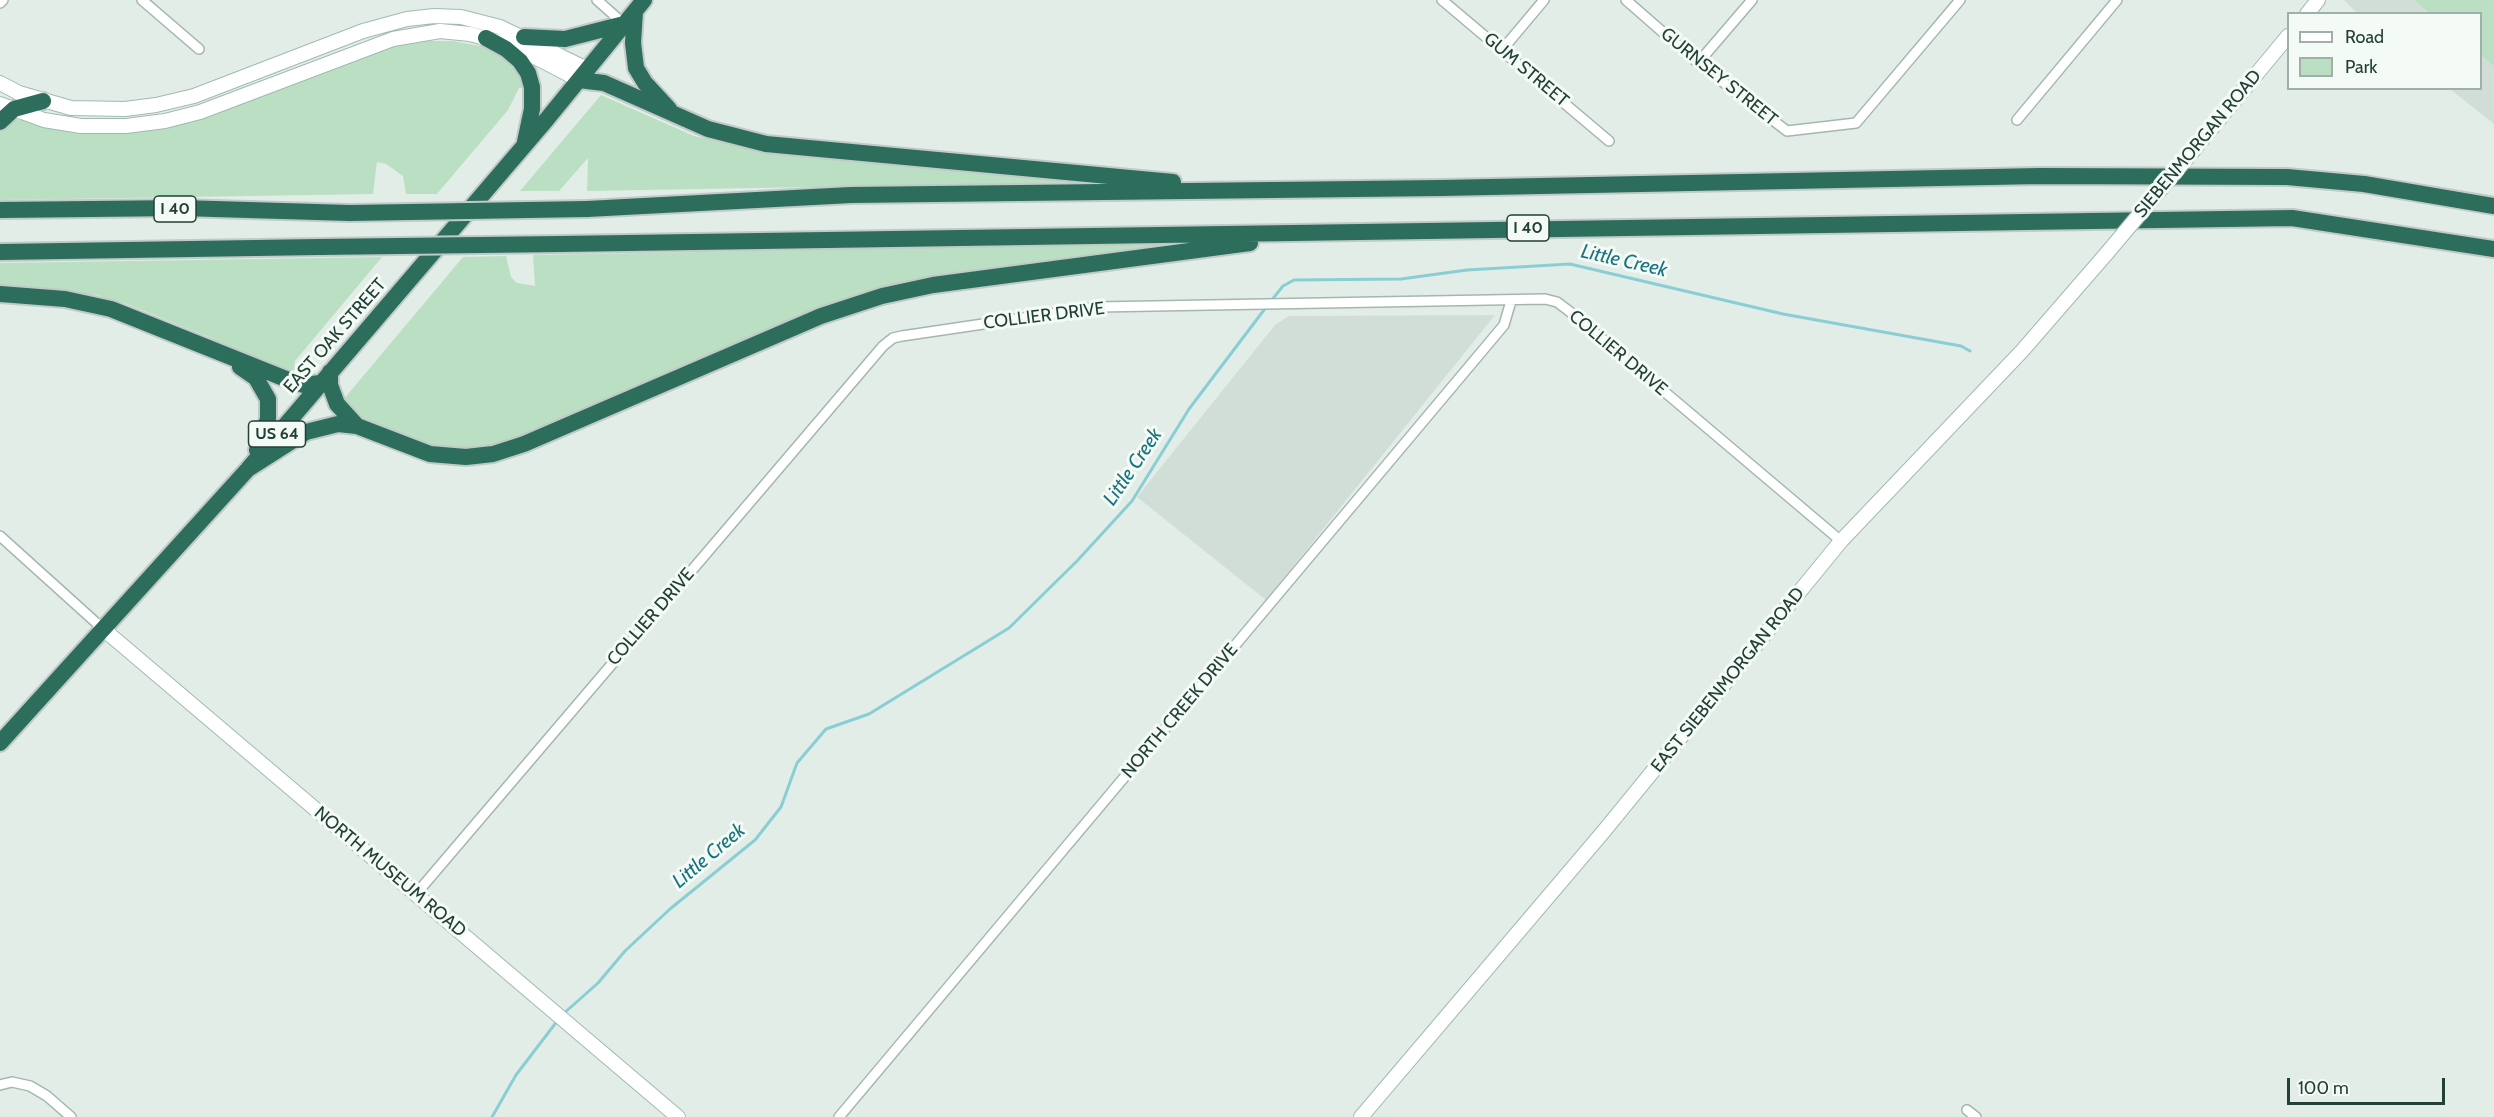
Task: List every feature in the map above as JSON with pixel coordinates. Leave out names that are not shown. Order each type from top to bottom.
[{"type":"highway","points":[[524,38],[565,39],[634,12],[633,43],[636,68],[645,82],[674,114]]},
{"type":"highway","name":"EAST OAK STREET","points":[[0,743],[248,469],[525,145],[634,12]]},
{"type":"highway","points":[[486,38],[506,49],[520,61],[528,73],[532,87],[532,109],[525,145]]},
{"type":"highway","points":[[583,75],[730,136],[788,147],[1264,190]]},
{"type":"highway","points":[[0,122],[7,107],[43,101]]},
{"type":"highway","name":"I 40","points":[[0,210],[181,208],[350,213],[587,209],[851,195],[2040,176],[2287,177],[2364,183],[2494,206]]},
{"type":"highway","name":"I 40","points":[[0,252],[2292,218],[2494,249]]},
{"type":"highway","points":[[248,469],[290,441],[313,430],[338,424],[357,426],[430,454],[466,457],[492,454],[524,444],[821,316],[894,293],[941,284],[1327,233]]},
{"type":"highway","points":[[0,294],[65,300],[111,309],[291,381],[304,385],[325,378],[337,404],[357,426]]},
{"type":"highway","points":[[198,343],[249,373],[267,394],[269,408],[265,432],[248,469]]},
{"type":"street","points":[[142,0],[199,49]]},
{"type":"street","points":[[597,0],[634,12]]},
{"type":"street","points":[[1502,50],[1544,0]]},
{"type":"street","name":"GURNSEY STREET","points":[[1626,0],[1698,63],[1787,131],[1856,123],[1960,0]]},
{"type":"street","points":[[1698,63],[1752,0]]},
{"type":"street","points":[[2017,120],[2117,0]]},
{"type":"street","points":[[2309,12],[2318,0]]},
{"type":"street","name":"GUM STREET","points":[[1445,1],[1609,141]]},
{"type":"street","points":[[0,83],[43,101],[89,110],[125,109],[194,96],[363,32],[407,19],[460,17],[481,21],[524,38],[583,75]]},
{"type":"street","points":[[7,107],[44,120],[81,126],[126,126],[165,121],[200,112],[403,36],[440,31],[486,38],[514,46],[583,75]]},
{"type":"street","name":"SIEBENMORGAN ROAD","points":[[2107,253],[2287,38]]},
{"type":"street","name":"EAST SIEBENMORGAN ROAD","points":[[1361,1117],[1611,823],[1841,541],[2022,351],[2107,253]]},
{"type":"street","name":"COLLIER DRIVE","points":[[416,894],[883,346],[893,338],[1098,307],[1545,299],[1557,302],[1569,310],[1841,541]]},
{"type":"street","name":"NORTH CREEK DRIVE","points":[[839,1117],[1504,325],[1511,301]]},
{"type":"street","points":[[0,536],[102,628]]},
{"type":"street","name":"NORTH MUSEUM ROAD","points":[[102,628],[678,1117]]},
{"type":"street","points":[[0,1085],[12,1082],[30,1086],[47,1096],[71,1117]]},
{"type":"street","points":[[1967,1110],[1976,1117]]},
{"type":"shaded area","points":[[2344,0],[2494,0],[2494,124],[2451,90],[2482,90],[2482,12],[2356,12]]},
{"type":"shaded area","points":[[1495,315],[1266,600],[1137,497],[1275,325],[1289,316]]},
{"type":"green space","points":[[2414,0],[2494,0],[2494,66],[2482,56],[2482,12],[2429,12]]},
{"type":"green space","points":[[453,41],[480,46],[517,65],[529,87],[519,88],[508,110],[437,194],[406,194],[403,176],[386,164],[377,162],[373,194],[0,200],[0,127],[12,120],[67,129],[206,115],[401,44]]},
{"type":"green space","points":[[601,95],[694,136],[768,153],[875,159],[1094,182],[587,191],[588,158],[559,191],[520,191]]},
{"type":"green space","points":[[1190,243],[934,275],[854,295],[519,438],[476,449],[439,448],[406,440],[352,412],[343,400],[463,257],[506,256],[511,277],[517,283],[535,286],[533,255]]},
{"type":"green space","points":[[382,257],[295,361],[294,372],[289,378],[211,338],[127,304],[96,295],[0,287],[0,263]]},
{"type":"waterway","name":"Little Creek","points":[[1271,301],[1283,286],[1294,280],[1401,279],[1467,270],[1570,264],[1783,314],[1961,346],[1970,351]]},
{"type":"waterway","name":"Little Creek","points":[[562,1015],[598,983],[625,951],[670,909],[755,840],[781,807],[797,763],[826,729],[869,714],[1009,628],[1077,561],[1132,501],[1189,409],[1267,306]]},
{"type":"waterway","name":"Little Creek","points":[[492,1117],[516,1075],[558,1020]]}]
